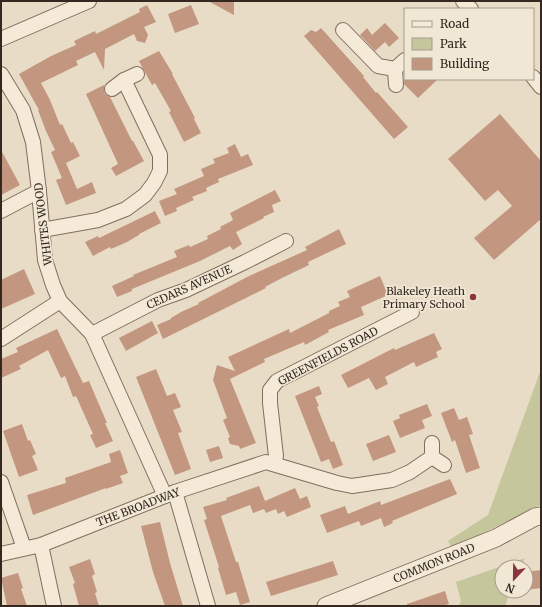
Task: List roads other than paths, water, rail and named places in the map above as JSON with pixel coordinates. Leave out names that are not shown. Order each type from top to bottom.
[{"type":"street","points":[[1,39],[89,1]]},
{"type":"street","points":[[343,30],[378,66],[400,65],[396,85]]},
{"type":"street","name":"WHITES WOOD","points":[[1,74],[23,110],[33,142],[45,260],[53,285],[60,301],[92,334],[170,494],[208,606]]},
{"type":"street","points":[[112,89],[124,80],[137,74]]},
{"type":"street","points":[[534,79],[541,87]]},
{"type":"street","points":[[42,230],[98,220],[126,209],[145,195],[154,183],[160,171],[160,155],[124,80]]},
{"type":"street","points":[[1,211],[39,191]]},
{"type":"street","name":"CEDARS AVENUE","points":[[92,334],[158,300],[186,290],[286,241]]},
{"type":"street","points":[[1,339],[60,301]]},
{"type":"street","name":"GREENFIELDS ROAD","points":[[274,464],[276,456],[270,390],[277,380],[412,312]]},
{"type":"street","points":[[274,464],[352,486],[392,480],[438,461],[432,442]]},
{"type":"street","name":"THE BROADWAY","points":[[1,554],[41,545],[170,494],[256,465],[266,462],[274,464]]},
{"type":"street","points":[[1,482],[24,548]]},
{"type":"street","name":"COMMON ROAD","points":[[326,606],[496,538],[538,516]]},
{"type":"street","points":[[41,545],[54,606]]},
{"type":"place","name":"Blakeley Heath Primary School","points":[[473,297]]}]
